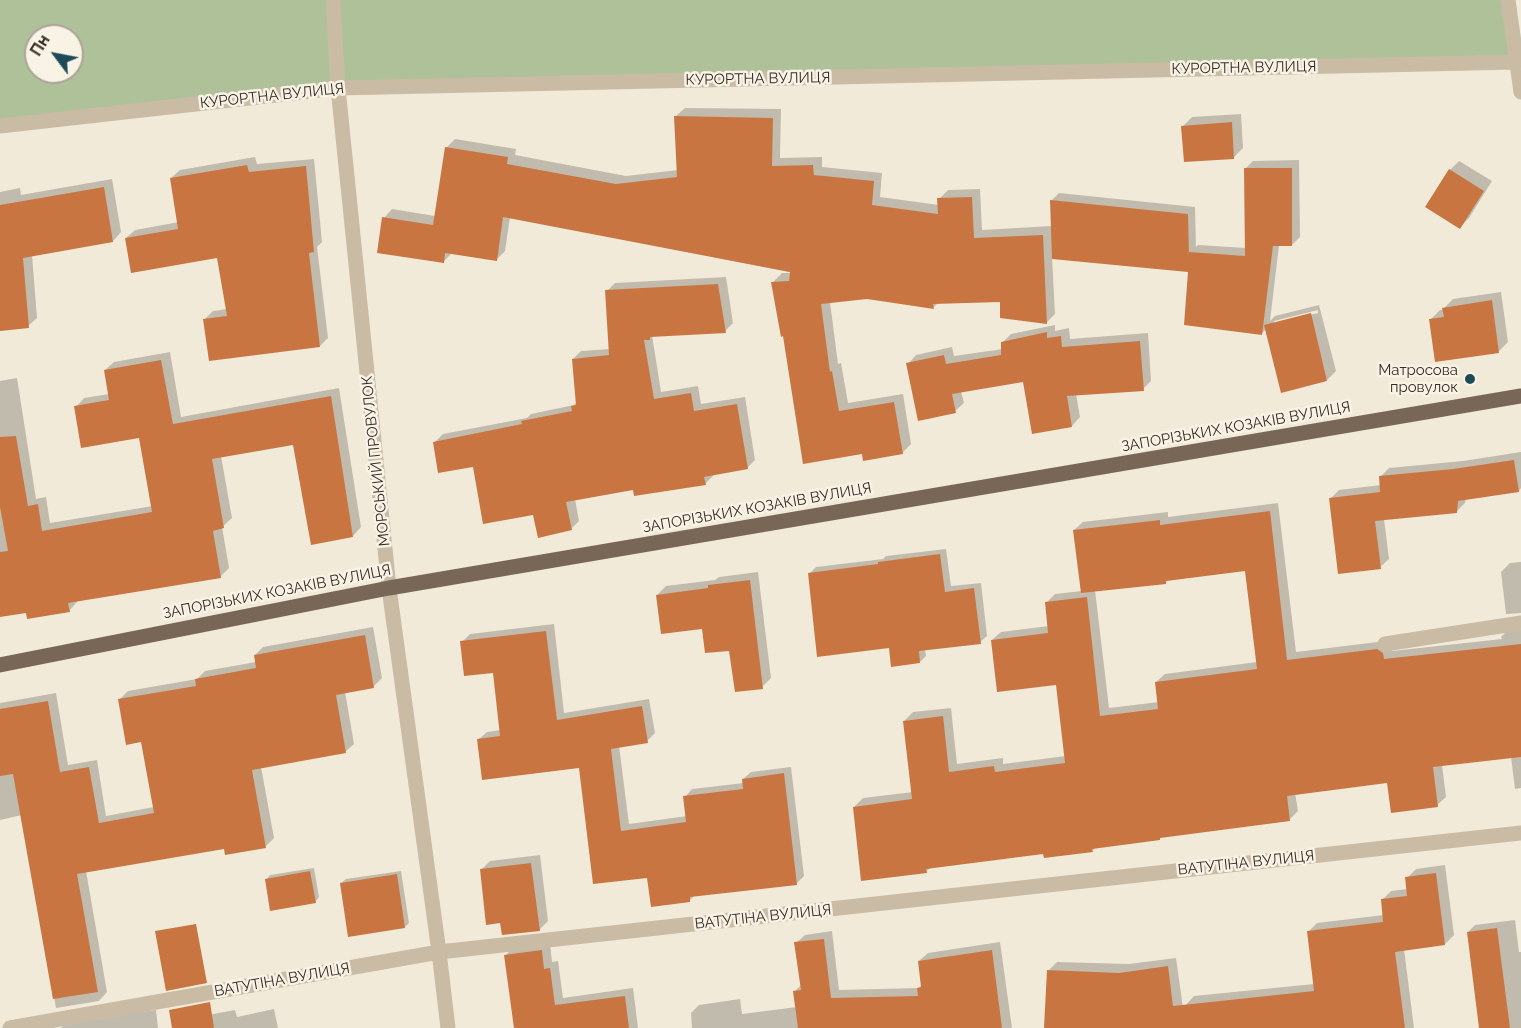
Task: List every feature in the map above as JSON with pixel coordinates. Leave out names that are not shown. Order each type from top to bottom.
[{"type":"main road","name":"ЗАПОРІЗЬКИХ КОЗАКІВ ВУЛИЦЯ","points":[[0,665],[389,588],[1521,396]]},
{"type":"street","name":"МОРСЬКИЙ ПРОВУЛОК","points":[[333,0],[338,88],[389,588],[440,952],[448,1028]]},
{"type":"street","points":[[1508,0],[1521,92]]},
{"type":"street","name":"КУРОРТНА ВУЛИЦЯ","points":[[0,126],[338,88],[1517,62]]},
{"type":"street","points":[[1385,644],[1521,623]]},
{"type":"street","name":"ВАТУТІНА ВУЛИЦЯ","points":[[10,1028],[440,952],[1521,833]]},
{"type":"green space","points":[[0,0],[1504,0],[1513,55],[336,86],[0,124]]},
{"type":"building","points":[[674,116],[773,118],[772,166],[813,165],[814,175],[874,181],[872,205],[938,214],[937,198],[972,197],[974,238],[1043,235],[1047,324],[1000,318],[1000,302],[933,304],[934,309],[867,299],[821,304],[830,372],[832,371],[839,411],[894,402],[903,454],[863,461],[862,454],[803,464],[783,336],[781,337],[771,282],[789,281],[790,272],[503,217],[497,261],[445,253],[444,263],[377,253],[382,217],[433,225],[445,147],[508,157],[507,164],[616,184],[677,177]]},
{"type":"building","points":[[1232,122],[1234,159],[1184,162],[1181,126]]},
{"type":"building","points":[[247,165],[249,172],[306,166],[314,252],[309,253],[320,347],[209,361],[203,319],[227,316],[217,258],[131,273],[125,238],[178,229],[170,178]]},
{"type":"building","points":[[1244,168],[1292,168],[1292,246],[1273,246],[1262,335],[1184,325],[1188,272],[1052,259],[1050,200],[1188,214],[1189,257],[1189,252],[1245,256]]},
{"type":"building","points":[[1449,169],[1484,191],[1460,229],[1425,207]]},
{"type":"building","points":[[104,187],[113,242],[23,258],[29,328],[0,331],[0,205]]},
{"type":"building","points":[[718,284],[726,333],[650,337],[650,340],[644,340],[654,399],[691,393],[694,411],[737,404],[748,469],[704,477],[706,485],[634,496],[633,490],[566,502],[572,530],[538,538],[533,515],[483,524],[473,467],[438,473],[433,442],[522,424],[521,421],[572,411],[571,406],[576,405],[572,359],[609,355],[605,290]]},
{"type":"building","points":[[1492,300],[1499,353],[1435,362],[1429,319],[1444,317],[1442,308]]},
{"type":"building","points":[[1311,313],[1327,381],[1281,393],[1264,325]]},
{"type":"building","points":[[1047,332],[1047,338],[1061,336],[1062,347],[1140,341],[1144,391],[1067,396],[1072,427],[1032,434],[1023,382],[952,394],[956,413],[918,421],[906,363],[944,355],[946,364],[1001,355],[1001,342]]},
{"type":"building","points":[[161,360],[173,424],[331,396],[353,537],[311,545],[293,445],[212,459],[224,528],[213,531],[221,578],[68,603],[70,612],[27,619],[26,613],[0,617],[0,552],[8,551],[0,507],[0,437],[16,436],[28,506],[38,504],[42,531],[152,512],[139,438],[81,448],[74,406],[109,400],[104,370]]},
{"type":"building","points":[[1514,460],[1519,492],[1458,501],[1457,513],[1375,521],[1381,569],[1338,574],[1329,498],[1380,492],[1379,476]]},
{"type":"building","points":[[1270,511],[1287,660],[1377,649],[1383,653],[1384,659],[1521,644],[1521,757],[1433,767],[1438,807],[1391,813],[1387,783],[1287,796],[1290,821],[1160,838],[1160,840],[1092,849],[1093,852],[1044,858],[1043,854],[926,869],[927,873],[861,881],[853,807],[912,799],[903,721],[943,716],[949,772],[994,766],[995,772],[1065,763],[1056,685],[997,692],[991,640],[1048,633],[1045,602],[1087,597],[1100,716],[1158,709],[1155,682],[1257,669],[1245,571],[1166,581],[1166,584],[1081,593],[1073,530],[1160,520],[1160,525]]},
{"type":"building","points":[[940,554],[945,592],[974,588],[981,644],[919,651],[920,663],[891,667],[889,648],[817,657],[808,573]]},
{"type":"building","points":[[750,580],[763,689],[735,692],[729,651],[705,653],[702,629],[661,634],[656,595]]},
{"type":"building","points":[[546,631],[557,720],[642,706],[648,743],[611,749],[621,831],[686,822],[683,796],[743,789],[742,779],[784,773],[797,885],[690,897],[690,902],[651,907],[647,878],[593,884],[579,768],[482,780],[477,739],[500,736],[493,673],[464,676],[460,641]]},
{"type":"building","points":[[365,635],[374,688],[336,695],[346,753],[252,770],[266,848],[225,855],[224,849],[77,874],[98,992],[53,999],[13,774],[0,776],[0,709],[48,701],[60,772],[89,767],[99,823],[154,813],[141,742],[126,745],[118,699],[196,686],[195,679],[256,668],[254,655]]},
{"type":"building","points":[[531,863],[540,931],[502,935],[500,923],[486,925],[480,869]]},
{"type":"building","points":[[310,871],[316,903],[270,911],[265,879]]},
{"type":"building","points":[[1436,873],[1445,945],[1395,952],[1405,1028],[1044,1028],[1047,970],[1119,973],[1168,966],[1173,1006],[1314,991],[1307,931],[1383,922],[1381,899],[1407,896],[1405,877]]},
{"type":"building","points":[[397,874],[405,928],[348,937],[340,883]]},
{"type":"building","points":[[196,924],[207,983],[166,991],[155,931]]},
{"type":"building","points":[[1497,928],[1510,1028],[1479,1028],[1467,932]]},
{"type":"building","points":[[824,939],[831,998],[918,996],[917,988],[921,987],[918,961],[992,950],[1002,1028],[798,1028],[793,991],[801,990],[794,942]]},
{"type":"building","points":[[542,950],[544,969],[550,968],[555,1005],[625,996],[629,1028],[514,1028],[504,955]]},
{"type":"building","points":[[210,1002],[214,1028],[172,1028],[169,1010]]},
{"type":"place","name":"Матросова провулок","points":[[1470,379]]}]
